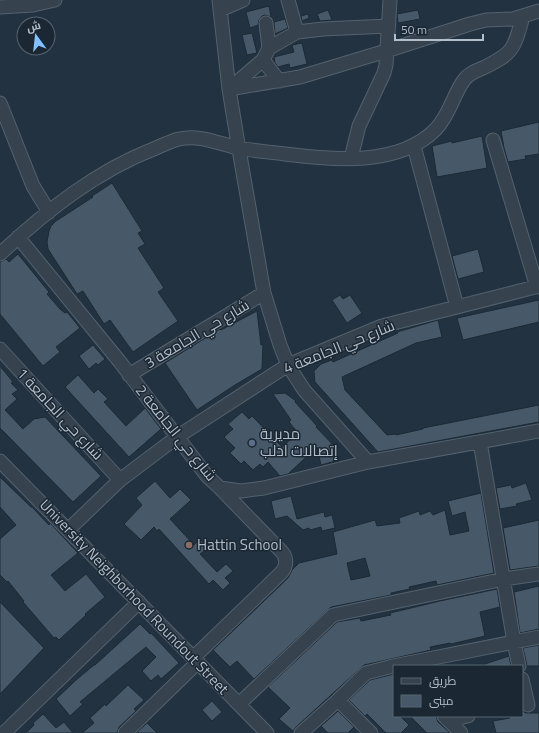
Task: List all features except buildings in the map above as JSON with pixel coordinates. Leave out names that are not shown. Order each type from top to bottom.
[{"type":"street","points":[[0,7],[33,6],[55,0]]},
{"type":"street","points":[[243,0],[219,5],[229,89],[264,293],[280,345],[288,365],[304,390],[368,462]]},
{"type":"street","points":[[288,0],[297,32]]},
{"type":"street","points":[[351,158],[359,126],[384,73],[386,65],[390,0]]},
{"type":"street","points":[[229,89],[279,81],[323,71],[474,23],[523,16],[539,11]]},
{"type":"street","points":[[0,254],[49,212],[92,180],[136,156],[180,139],[200,139],[239,148],[329,158],[351,158],[389,154],[414,146],[428,136],[443,120],[461,86],[469,75],[506,55],[511,50],[518,37],[523,16]]},
{"type":"street","points":[[266,23],[266,54],[279,81]]},
{"type":"street","points":[[229,89],[266,54],[297,32],[323,29],[388,26]]},
{"type":"street","points":[[0,103],[33,186],[49,212]]},
{"type":"street","points":[[493,140],[538,286]]},
{"type":"street","points":[[414,146],[456,307]]},
{"type":"street","name":"شارع حي الجامعة 2","points":[[18,238],[129,374],[207,476],[220,488],[241,491],[264,488],[368,462],[539,431]]},
{"type":"street","name":"شارع حي الجامعة 4","points":[[68,530],[120,480],[177,437],[288,365],[382,326],[538,286]]},
{"type":"street","name":"شارع حي الجامعة 3","points":[[129,374],[264,293]]},
{"type":"street","name":"شارع حي الجامعة 1","points":[[0,349],[120,480]]},
{"type":"street","points":[[480,442],[519,665]]},
{"type":"street","name":"University Neighborhood Roundout Street","points":[[1,464],[68,530],[267,733]]},
{"type":"street","points":[[125,733],[282,572],[286,564],[286,559],[282,552],[220,488]]},
{"type":"street","points":[[239,704],[333,615],[504,579],[539,574]]},
{"type":"street","points":[[4,733],[139,602]]},
{"type":"street","points":[[398,665],[539,637]]},
{"type":"street","points":[[301,733],[366,673],[393,666]]},
{"type":"street","points":[[523,682],[530,705]]},
{"type":"street","points":[[338,700],[371,733]]},
{"type":"street","points":[[446,718],[457,717]]},
{"type":"street","points":[[446,718],[461,733]]},
{"type":"place","name":"مديرية إتصالات ادلب","points":[[252,443]]},
{"type":"place","name":"Hattin School","points":[[189,545]]}]
